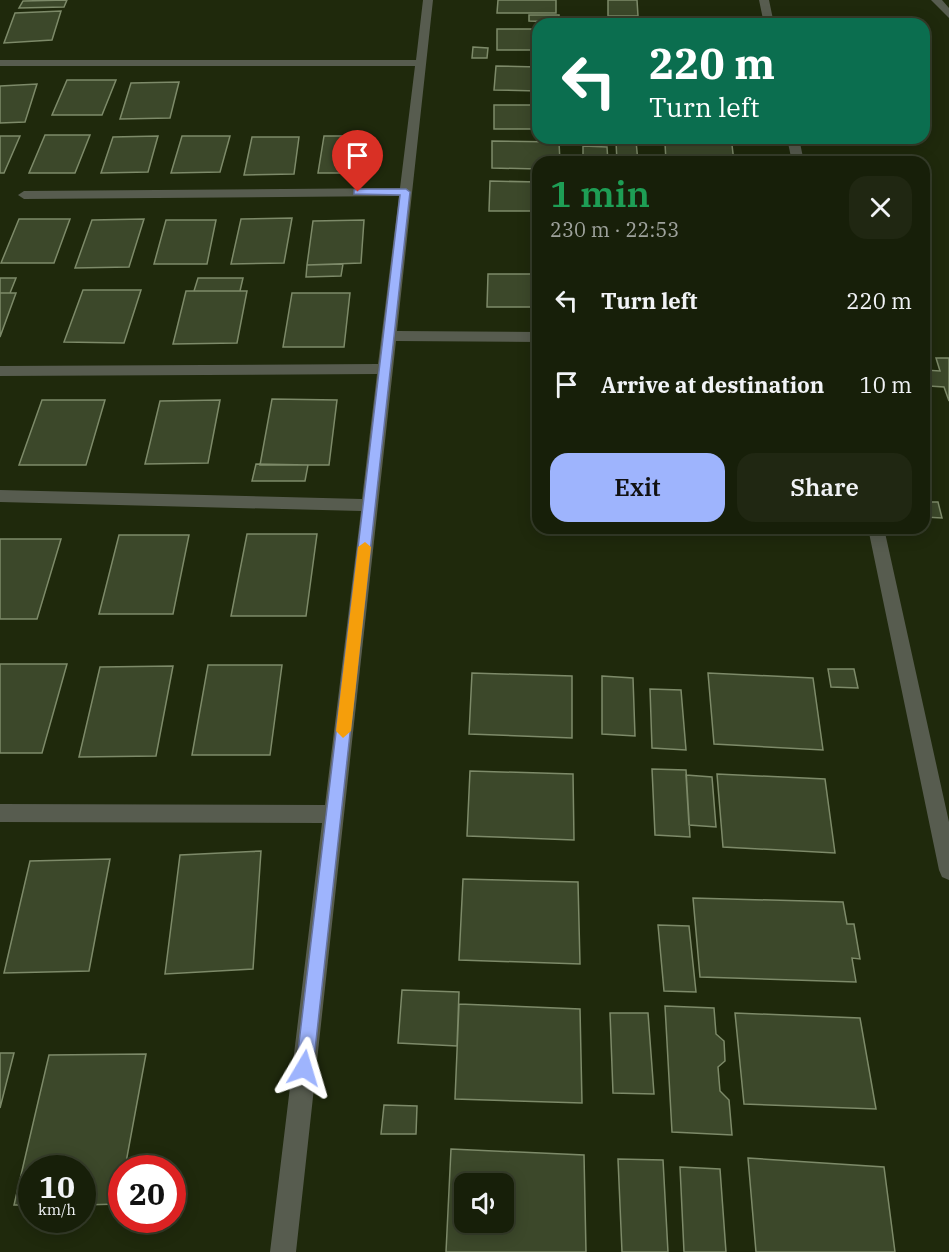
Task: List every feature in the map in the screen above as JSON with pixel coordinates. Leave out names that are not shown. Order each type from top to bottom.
[{"type":"street","points":[[283,1252],[428,0]]},
{"type":"street","points":[[764,0],[768,18]]},
{"type":"street","points":[[936,0],[949,15]]},
{"type":"street","points":[[0,63],[421,63]]},
{"type":"street","points":[[24,195],[406,192]]},
{"type":"street","points":[[389,336],[532,337]]},
{"type":"street","points":[[0,371],[385,369]]},
{"type":"street","points":[[0,496],[369,505]]},
{"type":"street","points":[[877,534],[949,870]]},
{"type":"street","points":[[0,813],[334,814]]},
{"type":"building","points":[[67,0],[64,7],[19,8],[23,1]]},
{"type":"building","points":[[498,0],[556,0],[556,13],[497,13]]},
{"type":"building","points":[[608,0],[637,0],[638,16],[608,16]]},
{"type":"building","points":[[61,11],[52,40],[4,43],[15,13]]},
{"type":"building","points":[[529,15],[559,15],[559,18],[532,18],[532,21],[529,21]]},
{"type":"building","points":[[497,29],[532,29],[532,50],[497,50]]},
{"type":"building","points":[[473,47],[488,48],[487,58],[472,58]]},
{"type":"building","points":[[496,66],[532,67],[532,91],[494,90]]},
{"type":"building","points":[[67,80],[116,80],[102,115],[52,115]]},
{"type":"building","points":[[179,82],[170,118],[120,119],[131,83]]},
{"type":"building","points":[[37,84],[25,122],[0,123],[0,86]]},
{"type":"building","points":[[494,105],[532,105],[532,129],[494,129]]},
{"type":"building","points":[[45,135],[90,135],[75,173],[29,173]]},
{"type":"building","points":[[0,136],[20,136],[4,173],[0,173]]},
{"type":"building","points":[[158,136],[148,172],[101,173],[113,137]]},
{"type":"building","points":[[182,136],[230,136],[220,172],[171,173]]},
{"type":"building","points":[[324,136],[369,136],[365,173],[318,173]]},
{"type":"building","points":[[252,137],[299,137],[294,174],[244,175]]},
{"type":"building","points":[[492,141],[559,144],[560,156],[532,156],[532,169],[492,168]]},
{"type":"building","points":[[616,144],[636,144],[637,156],[617,156]]},
{"type":"building","points":[[665,144],[732,145],[733,156],[666,156]]},
{"type":"building","points":[[583,146],[607,147],[608,156],[583,156]]},
{"type":"building","points":[[490,181],[532,182],[532,211],[489,211]]},
{"type":"building","points":[[292,218],[284,263],[231,264],[241,219]]},
{"type":"building","points":[[19,219],[70,219],[54,263],[1,263]]},
{"type":"building","points":[[144,219],[129,267],[75,268],[92,220]]},
{"type":"building","points":[[166,220],[216,220],[207,264],[154,264]]},
{"type":"building","points":[[364,220],[361,263],[307,265],[313,221]]},
{"type":"building","points":[[343,264],[341,276],[306,277],[307,265]]},
{"type":"building","points":[[488,274],[532,274],[532,307],[487,307]]},
{"type":"building","points":[[0,278],[16,278],[10,293],[0,293]]},
{"type":"building","points":[[198,278],[243,278],[240,291],[194,291]]},
{"type":"building","points":[[83,290],[141,290],[124,343],[64,342]]},
{"type":"building","points":[[186,291],[247,291],[237,343],[173,344]]},
{"type":"building","points":[[0,293],[16,293],[0,337]]},
{"type":"building","points":[[292,293],[350,293],[344,347],[283,347]]},
{"type":"building","points":[[936,358],[949,358],[949,401],[944,387],[930,386],[930,370],[940,371]]},
{"type":"building","points":[[272,399],[337,400],[329,465],[260,465]]},
{"type":"building","points":[[42,400],[105,400],[86,465],[19,465]]},
{"type":"building","points":[[220,400],[208,463],[145,464],[160,401]]},
{"type":"building","points":[[256,464],[308,465],[305,481],[252,481]]},
{"type":"building","points":[[930,502],[938,502],[942,518],[930,517]]},
{"type":"building","points":[[247,534],[317,534],[306,616],[231,616]]},
{"type":"building","points":[[119,535],[189,535],[173,614],[99,614]]},
{"type":"building","points":[[0,539],[61,539],[37,619],[0,619]]},
{"type":"building","points":[[0,664],[67,664],[42,753],[0,753]]},
{"type":"building","points":[[208,665],[282,665],[270,755],[192,755]]},
{"type":"building","points":[[173,666],[156,756],[79,757],[100,667]]},
{"type":"building","points":[[828,669],[854,669],[858,688],[831,687]]},
{"type":"building","points":[[472,673],[572,676],[572,738],[469,734]]},
{"type":"building","points":[[708,673],[813,678],[823,750],[714,744]]},
{"type":"building","points":[[602,676],[633,678],[635,736],[602,734]]},
{"type":"building","points":[[650,689],[681,690],[686,750],[652,748]]},
{"type":"building","points":[[652,769],[686,770],[690,837],[655,835]]},
{"type":"building","points":[[470,771],[573,774],[574,840],[467,836]]},
{"type":"building","points":[[717,774],[825,779],[835,853],[723,847]]},
{"type":"building","points":[[686,775],[712,777],[716,827],[689,825]]},
{"type":"building","points":[[261,851],[253,969],[165,974],[180,855]]},
{"type":"building","points":[[110,859],[89,971],[4,973],[30,861]]},
{"type":"building","points":[[463,879],[578,882],[580,964],[459,960]]},
{"type":"building","points":[[693,898],[843,902],[847,924],[854,924],[860,959],[852,958],[856,982],[700,977]]},
{"type":"building","points":[[658,925],[689,926],[696,992],[664,991]]},
{"type":"building","points":[[402,990],[459,992],[457,1046],[398,1043]]},
{"type":"building","points":[[459,1004],[580,1009],[582,1103],[455,1099]]},
{"type":"building","points":[[665,1006],[714,1008],[716,1034],[724,1041],[725,1061],[718,1067],[720,1091],[729,1100],[732,1135],[672,1132]]},
{"type":"building","points":[[610,1013],[648,1013],[654,1094],[613,1093]]},
{"type":"building","points":[[735,1013],[860,1018],[876,1109],[744,1104]]},
{"type":"building","points":[[0,1053],[14,1053],[0,1108]]},
{"type":"building","points":[[146,1054],[127,1155],[108,1155],[108,1204],[96,1205],[96,1155],[26,1155],[49,1055]]},
{"type":"building","points":[[384,1105],[417,1106],[416,1134],[381,1134]]},
{"type":"building","points":[[451,1149],[584,1155],[586,1252],[446,1252]]},
{"type":"building","points":[[748,1158],[884,1167],[895,1252],[756,1252]]},
{"type":"building","points":[[618,1159],[663,1160],[668,1252],[622,1252]]},
{"type":"building","points":[[680,1167],[720,1169],[726,1252],[684,1252]]},
{"type":"building","points":[[18,1188],[18,1205],[14,1205]]},
{"type":"slow traffic","points":[[343,731],[365,547]]},
{"type":"route","points":[[304,1068],[406,192],[358,192]]}]
